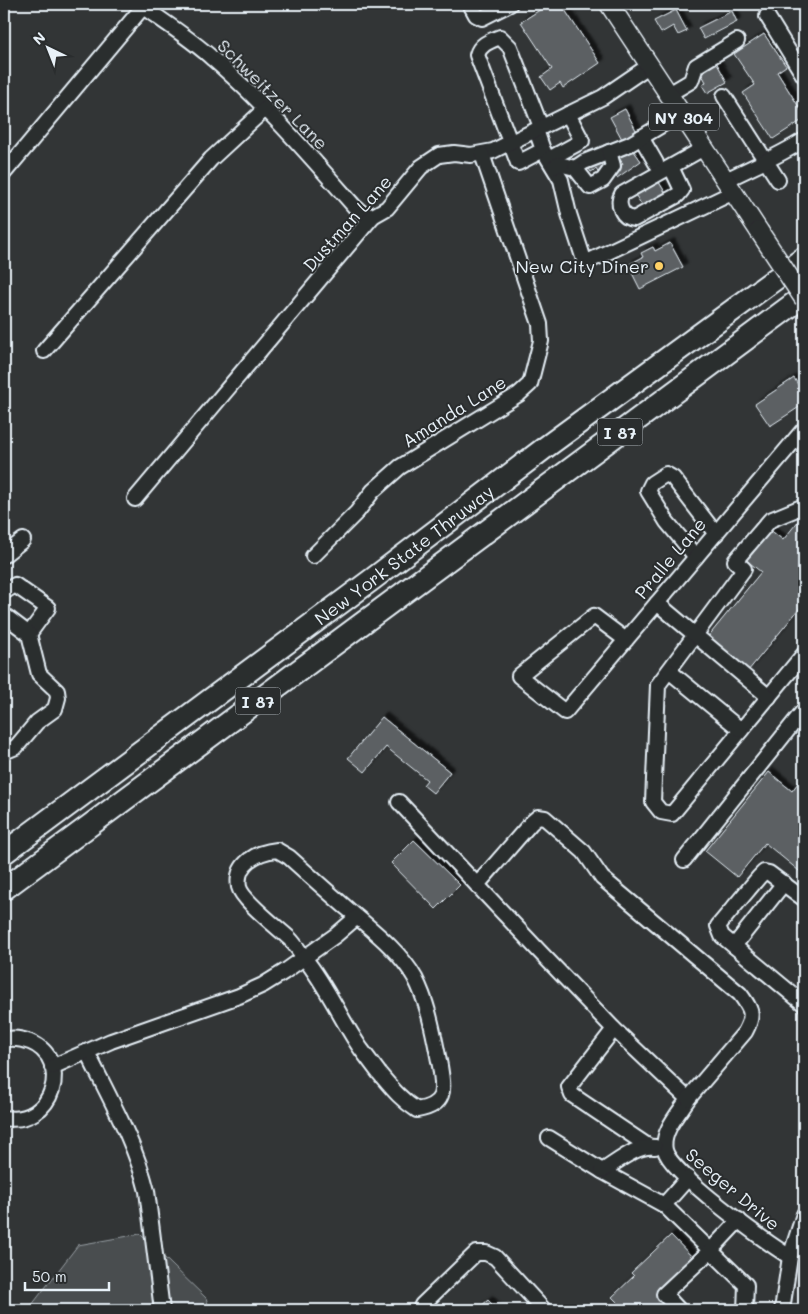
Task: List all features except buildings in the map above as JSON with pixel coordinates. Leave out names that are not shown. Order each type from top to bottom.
[{"type":"highway","points":[[719,319],[804,246]]},
{"type":"highway","name":"New York State Thruway","points":[[4,853],[374,578],[546,447],[804,258]]},
{"type":"highway","name":"New York State Thruway","points":[[4,890],[727,353],[804,298]]},
{"type":"highway","points":[[727,353],[804,306]]},
{"type":"main road","name":"NY 304","points":[[609,4],[804,298]]},
{"type":"street","points":[[470,4],[476,15],[482,18],[510,4]]},
{"type":"street","points":[[4,174],[141,5]]},
{"type":"street","name":"Schweitzer Lane","points":[[141,5],[214,59],[297,142],[354,206],[364,215],[373,216]]},
{"type":"street","points":[[767,16],[804,76]]},
{"type":"street","points":[[568,114],[582,141],[549,159],[518,163],[477,55],[479,49],[488,42],[500,37],[510,47],[549,159],[561,180],[569,214],[585,263],[730,186],[764,160],[783,154],[804,140]]},
{"type":"street","points":[[669,94],[691,81],[696,66],[737,41]]},
{"type":"street","name":"Dustman Lane","points":[[136,499],[373,216],[387,208],[420,167],[439,155],[454,153],[482,154],[509,143],[617,89],[650,65]]},
{"type":"street","points":[[724,96],[778,180]]},
{"type":"street","points":[[44,351],[211,159],[265,109]]},
{"type":"street","points":[[575,168],[584,162],[641,137],[682,113]]},
{"type":"street","points":[[641,137],[656,163]]},
{"type":"street","points":[[671,168],[704,148]]},
{"type":"street","points":[[549,159],[575,168],[590,187],[603,180],[613,166],[609,152]]},
{"type":"street","name":"Amanda Lane","points":[[313,556],[357,512],[373,491],[400,467],[519,394],[530,384],[541,341],[540,324],[482,154]]},
{"type":"street","name":"Pralle Lane","points":[[626,640],[594,616],[519,676],[565,712],[716,534],[804,429]]},
{"type":"street","points":[[696,557],[667,522],[648,492],[652,483],[666,474],[673,478],[716,534]]},
{"type":"street","points":[[804,506],[770,520],[735,561],[744,569],[658,685],[653,802],[661,812],[672,814],[804,654]]},
{"type":"street","points":[[4,555],[23,540]]},
{"type":"street","points":[[4,592],[15,585],[48,608],[29,634]]},
{"type":"street","points":[[657,603],[769,697]]},
{"type":"street","points":[[4,615],[29,634],[38,674],[56,692],[58,698],[55,709],[37,722],[16,747],[11,751],[4,752]]},
{"type":"street","points":[[668,671],[741,730]]},
{"type":"street","points":[[684,860],[804,710]]},
{"type":"street","points":[[399,802],[614,1029],[688,1099]]},
{"type":"street","name":"Seeger Drive","points":[[477,885],[530,823],[538,817],[545,818],[584,852],[602,878],[740,994],[750,1009],[751,1021],[745,1032],[688,1099],[666,1135],[665,1149],[669,1160],[688,1178],[758,1236],[790,1257]]},
{"type":"street","points":[[277,850],[289,857],[357,917],[397,954],[414,977],[426,1002],[443,1089],[438,1101],[428,1108],[416,1110],[406,1104],[392,1089],[360,1048],[317,974],[291,940],[246,900],[239,889],[238,877],[251,857],[263,851],[277,850]]},
{"type":"street","points":[[804,899],[769,873],[764,872],[718,926],[722,936],[804,1004]]},
{"type":"street","points":[[734,946],[784,884]]},
{"type":"street","points":[[52,1066],[112,1041],[239,996],[263,985],[336,935],[357,917]]},
{"type":"street","points":[[614,1029],[569,1087],[572,1095],[648,1146],[665,1149]]},
{"type":"street","points":[[4,1040],[22,1039],[34,1044],[44,1052],[52,1066],[54,1076],[53,1089],[47,1101],[38,1110],[26,1117],[13,1120],[4,1118]]},
{"type":"street","points":[[87,1052],[136,1153],[143,1173],[162,1310]]},
{"type":"street","points":[[549,1138],[602,1171],[664,1205],[746,1286],[745,1310]]},
{"type":"street","points":[[602,1171],[648,1146]]},
{"type":"street","points":[[664,1205],[688,1178]]},
{"type":"street","points":[[782,1310],[790,1257],[804,1214]]},
{"type":"street","points":[[680,1310],[664,1294],[710,1251],[739,1220]]},
{"type":"street","points":[[420,1310],[422,1305],[476,1253],[496,1256],[544,1310]]},
{"type":"shaded area","points":[[140,1234],[206,1298],[210,1310],[28,1310],[78,1245]]},
{"type":"place","name":"New City Diner","points":[[659,266]]}]
